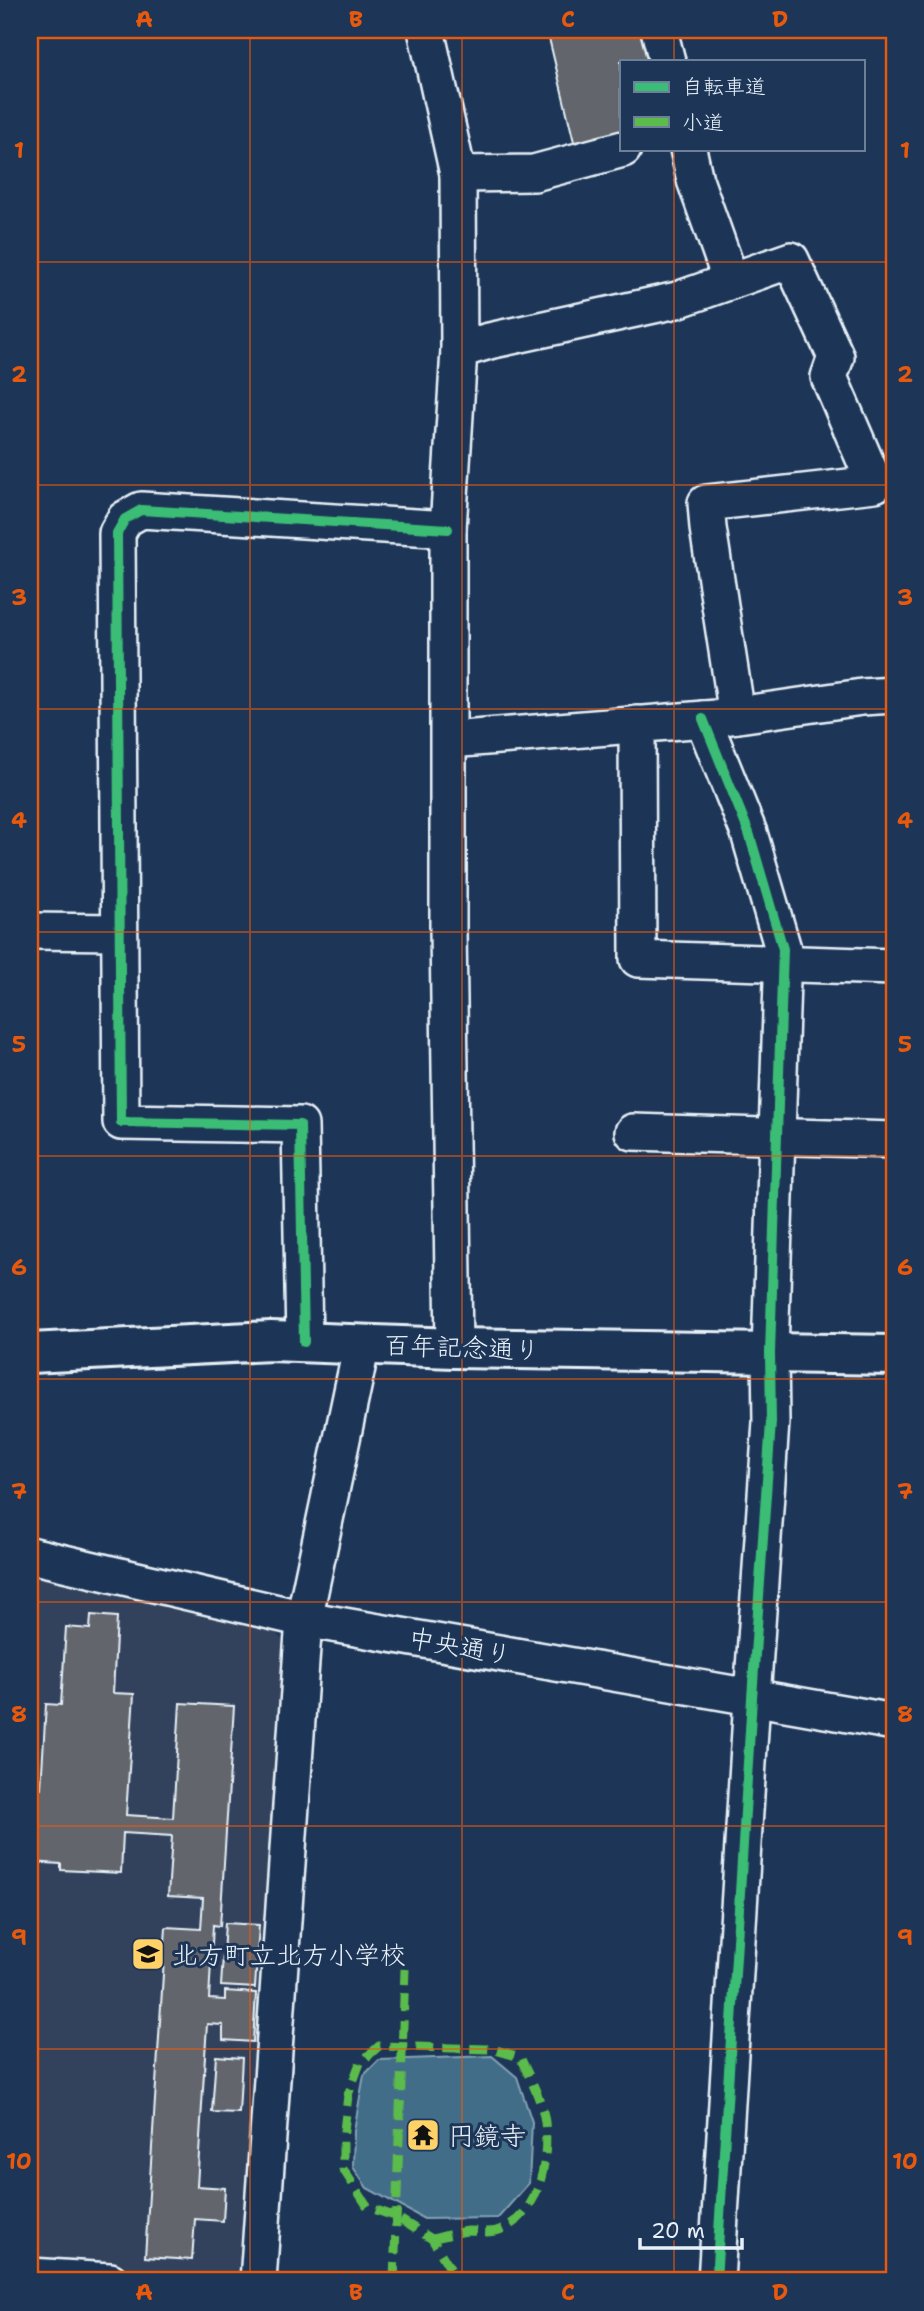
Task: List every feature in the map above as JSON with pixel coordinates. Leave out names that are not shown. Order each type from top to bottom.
[{"type":"street","points":[[426,30],[457,174],[459,350],[448,529],[454,1348]]},
{"type":"street","points":[[659,30],[667,60]]},
{"type":"street","points":[[457,174],[534,173],[620,150]]},
{"type":"street","points":[[688,150],[695,180],[731,281]]},
{"type":"street","points":[[459,350],[677,300],[791,260],[836,358],[830,377],[875,484],[706,503],[737,715]]},
{"type":"street","points":[[304,1342],[300,1125],[121,1122],[117,533],[125,519],[141,510],[448,529]]},
{"type":"street","points":[[450,740],[703,719],[894,695]]},
{"type":"street","points":[[703,719],[749,833],[783,949],[770,1353],[771,1422],[716,2281]]},
{"type":"street","points":[[638,724],[638,959],[894,967]]},
{"type":"street","points":[[30,931],[119,932]]},
{"type":"street","points":[[633,1132],[894,1140]]},
{"type":"street","name":"百年記念通り","points":[[30,1353],[271,1341],[454,1348],[894,1354]]},
{"type":"street","points":[[258,2281],[304,1619],[362,1344]]},
{"type":"street","name":"中央通り","points":[[30,1555],[304,1619],[894,1722]]},
{"type":"street","points":[[30,2276],[110,2281]]},
{"type":"shaded area","name":"北方町立北方小学校","points":[[30,1573],[268,1624],[287,1646],[246,2268],[234,2276],[30,2262]]},
{"type":"shaded area","points":[[492,2056],[517,2077],[532,2122],[529,2183],[498,2218],[424,2219],[367,2188],[353,2167],[354,2130],[364,2075],[379,2060]]},
{"type":"building","points":[[547,30],[651,30],[658,60],[620,60],[620,135],[574,142]]},
{"type":"building","points":[[91,1615],[117,1617],[113,1693],[134,1694],[126,1815],[173,1818],[180,1703],[234,1706],[220,1926],[213,1925],[209,1999],[225,2000],[225,1991],[256,1993],[253,2042],[223,2040],[223,2025],[207,2024],[197,2186],[225,2188],[223,2221],[195,2219],[192,2260],[145,2257],[166,1927],[201,1929],[203,1898],[168,1896],[172,1836],[123,1833],[121,1873],[61,1870],[61,1864],[30,1862],[30,1787],[41,1788],[46,1704],[61,1705],[66,1627],[90,1629]]},
{"type":"building","points":[[225,1923],[259,1925],[255,1988],[221,1986]]},
{"type":"building","points":[[216,2056],[242,2058],[239,2113],[212,2112]]},
{"type":"marked path","points":[[394,2281],[405,1969]]},
{"type":"marked path","points":[[432,2239],[469,2231],[496,2231],[511,2224],[523,2214],[532,2201],[543,2170],[545,2122],[538,2097],[520,2057],[492,2049],[379,2046],[360,2063],[348,2095],[343,2169],[368,2207],[396,2217],[432,2239],[451,2270]]},
{"type":"cycle path","points":[[304,1342],[300,1125],[121,1122],[117,533],[125,519],[141,510],[448,529]]},
{"type":"cycle path","points":[[703,719],[749,833],[783,949],[770,1353],[771,1422],[716,2281]]},
{"type":"place","name":"北方町立北方小学校","points":[[148,1954]]},
{"type":"place","name":"円鏡寺","points":[[423,2135]]}]
